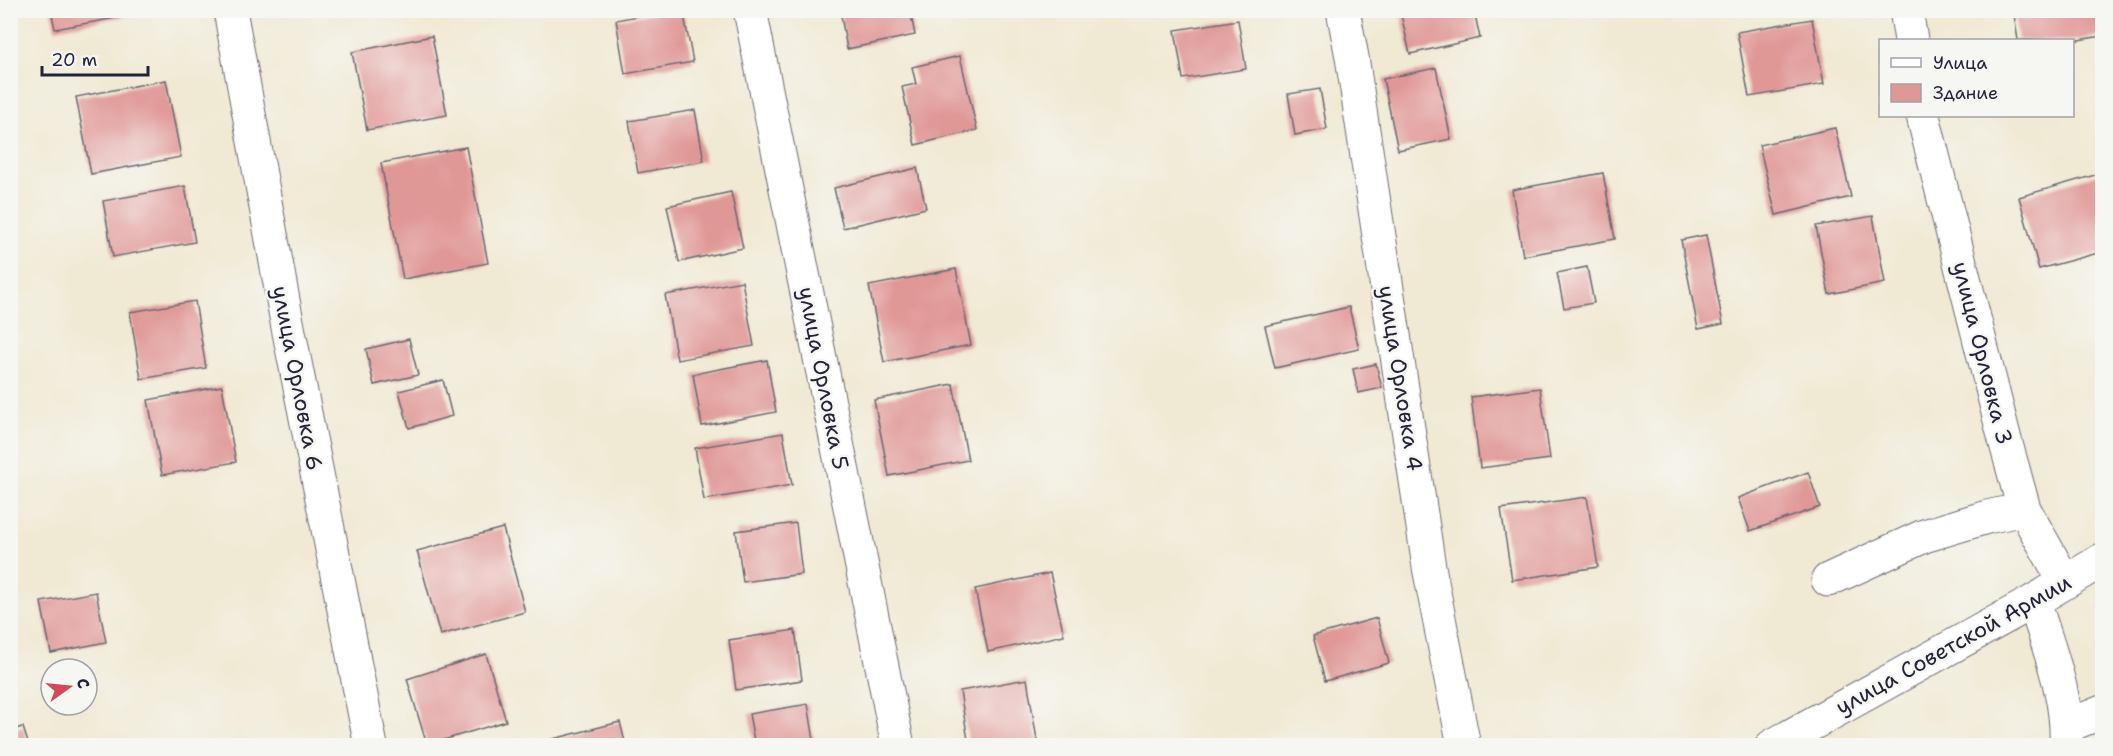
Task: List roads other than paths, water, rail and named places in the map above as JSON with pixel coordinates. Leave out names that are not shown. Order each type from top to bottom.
[{"type":"street","name":"улица Орловка 6","points":[[230,10],[287,322],[371,746]]},
{"type":"street","name":"улица Орловка 5","points":[[750,10],[898,746]]},
{"type":"street","name":"улица Орловка 4","points":[[1343,10],[1429,567],[1464,746]]},
{"type":"street","points":[[1906,10],[1911,39]]},
{"type":"street","name":"улица Орловка 3","points":[[1923,117],[2024,509],[2065,582]]},
{"type":"street","points":[[1828,580],[1924,536],[1987,517],[2024,509]]},
{"type":"street","name":"улица Советской Армии","points":[[1772,746],[2034,601],[2103,560]]},
{"type":"street","points":[[2034,601],[2057,678],[2067,736],[2103,712]]}]
